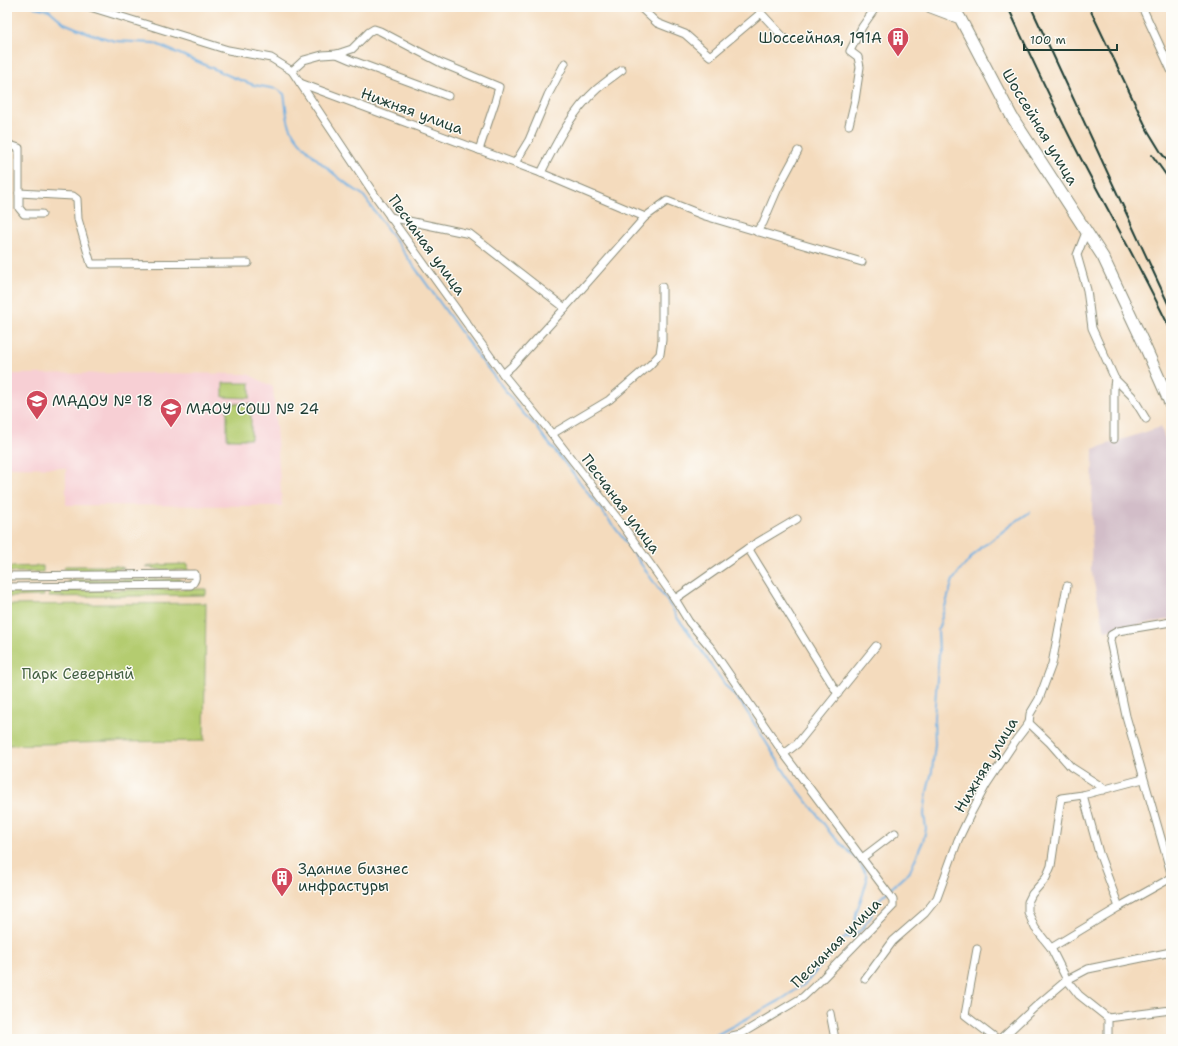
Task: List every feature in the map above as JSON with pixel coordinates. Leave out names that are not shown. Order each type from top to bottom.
[{"type":"main road","points":[[931,7],[960,18]]},
{"type":"main road","name":"Шоссейная улица","points":[[960,18],[1012,117],[1087,230],[1103,257],[1171,405]]},
{"type":"street","name":"Песчаная улица","points":[[90,7],[228,50],[271,58],[292,71],[390,217],[503,374],[621,523],[675,599],[689,622],[712,649],[784,754],[893,900],[893,906],[803,997],[743,1037],[732,1036],[728,1039]]},
{"type":"street","points":[[640,7],[657,23],[685,34],[710,56],[759,10],[786,40]]},
{"type":"street","points":[[849,125],[855,100],[860,67],[858,57],[850,52],[862,27],[876,7]]},
{"type":"street","points":[[955,7],[960,18]]},
{"type":"street","points":[[1142,7],[1171,70]]},
{"type":"street","points":[[292,71],[304,60],[322,55],[337,54],[352,49],[368,32],[374,29],[380,31],[441,63],[499,87],[479,150]]},
{"type":"street","points":[[337,54],[448,96]]},
{"type":"street","points":[[515,163],[529,140],[548,95],[565,63]]},
{"type":"street","points":[[541,173],[558,140],[581,106],[597,89],[622,70]]},
{"type":"street","name":"Нижняя улица","points":[[300,83],[541,173],[645,217]]},
{"type":"street","points":[[7,144],[19,148],[19,208],[24,214],[42,214]]},
{"type":"street","points":[[757,232],[763,223],[778,188],[798,151]]},
{"type":"street","points":[[19,193],[74,196],[76,199],[78,218],[91,264],[248,263]]},
{"type":"street","points":[[503,374],[565,308],[645,217],[667,201],[705,216],[862,262]]},
{"type":"street","points":[[390,217],[470,234],[565,308]]},
{"type":"street","points":[[1087,230],[1077,255],[1087,290],[1092,328],[1116,379],[1132,396],[1146,419]]},
{"type":"street","points":[[552,434],[609,400],[660,354],[662,340],[662,287]]},
{"type":"street","points":[[1114,439],[1114,386],[1116,379]]},
{"type":"street","points":[[675,599],[748,548],[797,519]]},
{"type":"street","points":[[748,548],[838,694]]},
{"type":"street","points":[[7,576],[195,574],[196,578],[192,585],[7,587]]},
{"type":"street","points":[[58,576],[58,586]]},
{"type":"street","name":"Нижняя улица","points":[[865,979],[893,941],[925,913],[937,898],[958,840],[972,811],[986,785],[1029,723],[1030,714],[1039,699],[1052,664],[1067,586]]},
{"type":"street","points":[[1171,622],[1118,631],[1111,635],[1110,641],[1126,716],[1171,873]]},
{"type":"street","points":[[784,754],[797,744],[876,646]]},
{"type":"street","points":[[1029,723],[1050,743],[1071,767],[1102,787],[1103,790]]},
{"type":"street","points":[[1143,779],[1083,795],[1061,798],[1051,866],[1046,878],[1032,894],[1028,902],[1028,912],[1035,928],[1052,948],[1067,980],[1079,994],[1108,1018],[1171,1010]]},
{"type":"street","points":[[1083,795],[1099,853],[1119,906]]},
{"type":"street","points":[[862,858],[895,833]]},
{"type":"street","points":[[1052,948],[1119,906],[1171,878]]},
{"type":"street","points":[[977,949],[965,1015],[996,1039]]},
{"type":"street","points":[[1000,1039],[1067,980],[1088,969],[1171,952]]},
{"type":"street","points":[[830,1013],[835,1039]]},
{"type":"street","points":[[1108,1018],[1108,1039]]},
{"type":"shaded area","name":"МАОУ СОШ № 24","points":[[7,374],[248,374],[273,387],[282,506],[66,505],[66,468],[7,467]]},
{"type":"shaded area","points":[[1161,427],[1171,458],[1171,619],[1105,631],[1091,570],[1093,449]]},
{"type":"shaded area","points":[[108,1036],[108,1039],[44,1039]]},
{"type":"green space","points":[[223,383],[250,383],[250,398],[223,397]]},
{"type":"green space","points":[[227,403],[251,404],[251,439],[227,439]]},
{"type":"green space","points":[[188,564],[188,570],[162,570],[146,567],[160,565]]},
{"type":"green space","points":[[43,566],[43,572],[7,572],[7,567]]},
{"type":"green space","points":[[65,566],[117,566],[124,568],[109,571],[68,571],[64,569]]},
{"type":"green space","points":[[7,579],[42,579],[42,582],[7,582]]},
{"type":"green space","points":[[180,579],[180,582],[68,583],[68,580]]},
{"type":"green space","points":[[206,589],[206,595],[49,597],[49,591]]},
{"type":"green space","points":[[7,591],[43,591],[44,596],[7,597]]},
{"type":"green space","name":"Парк Северный","points":[[206,603],[204,741],[7,745],[7,605]]},
{"type":"waterway","points":[[34,7],[49,10],[64,23],[88,33],[115,41],[154,43],[232,77],[254,85],[277,89],[284,94],[288,121],[293,133],[310,153],[344,182],[363,195],[478,356],[522,412],[536,426],[622,537],[726,686],[742,704],[788,777],[831,834],[858,860],[866,874],[867,880],[856,913],[855,926],[805,984],[779,1001],[709,1039]]},
{"type":"waterway","points":[[846,938],[861,930],[871,917],[875,903],[910,871],[923,841],[926,829],[924,814],[932,771],[935,744],[934,717],[939,653],[938,630],[953,580],[981,547],[1030,512]]},
{"type":"railway","points":[[1008,7],[1067,131],[1171,331]]},
{"type":"railway","points":[[1031,7],[1171,310]]},
{"type":"railway","points":[[1089,7],[1148,131],[1162,154],[1171,165]]},
{"type":"railway","points":[[1152,155],[1171,182]]},
{"type":"place","name":"Шоссейная, 191А","points":[[898,58]]},
{"type":"place","name":"МАДОУ № 18","points":[[37,420]]},
{"type":"place","name":"МАОУ СОШ № 24","points":[[171,428]]},
{"type":"place","name":"Здание бизнес инфрастуры","points":[[282,898]]}]
